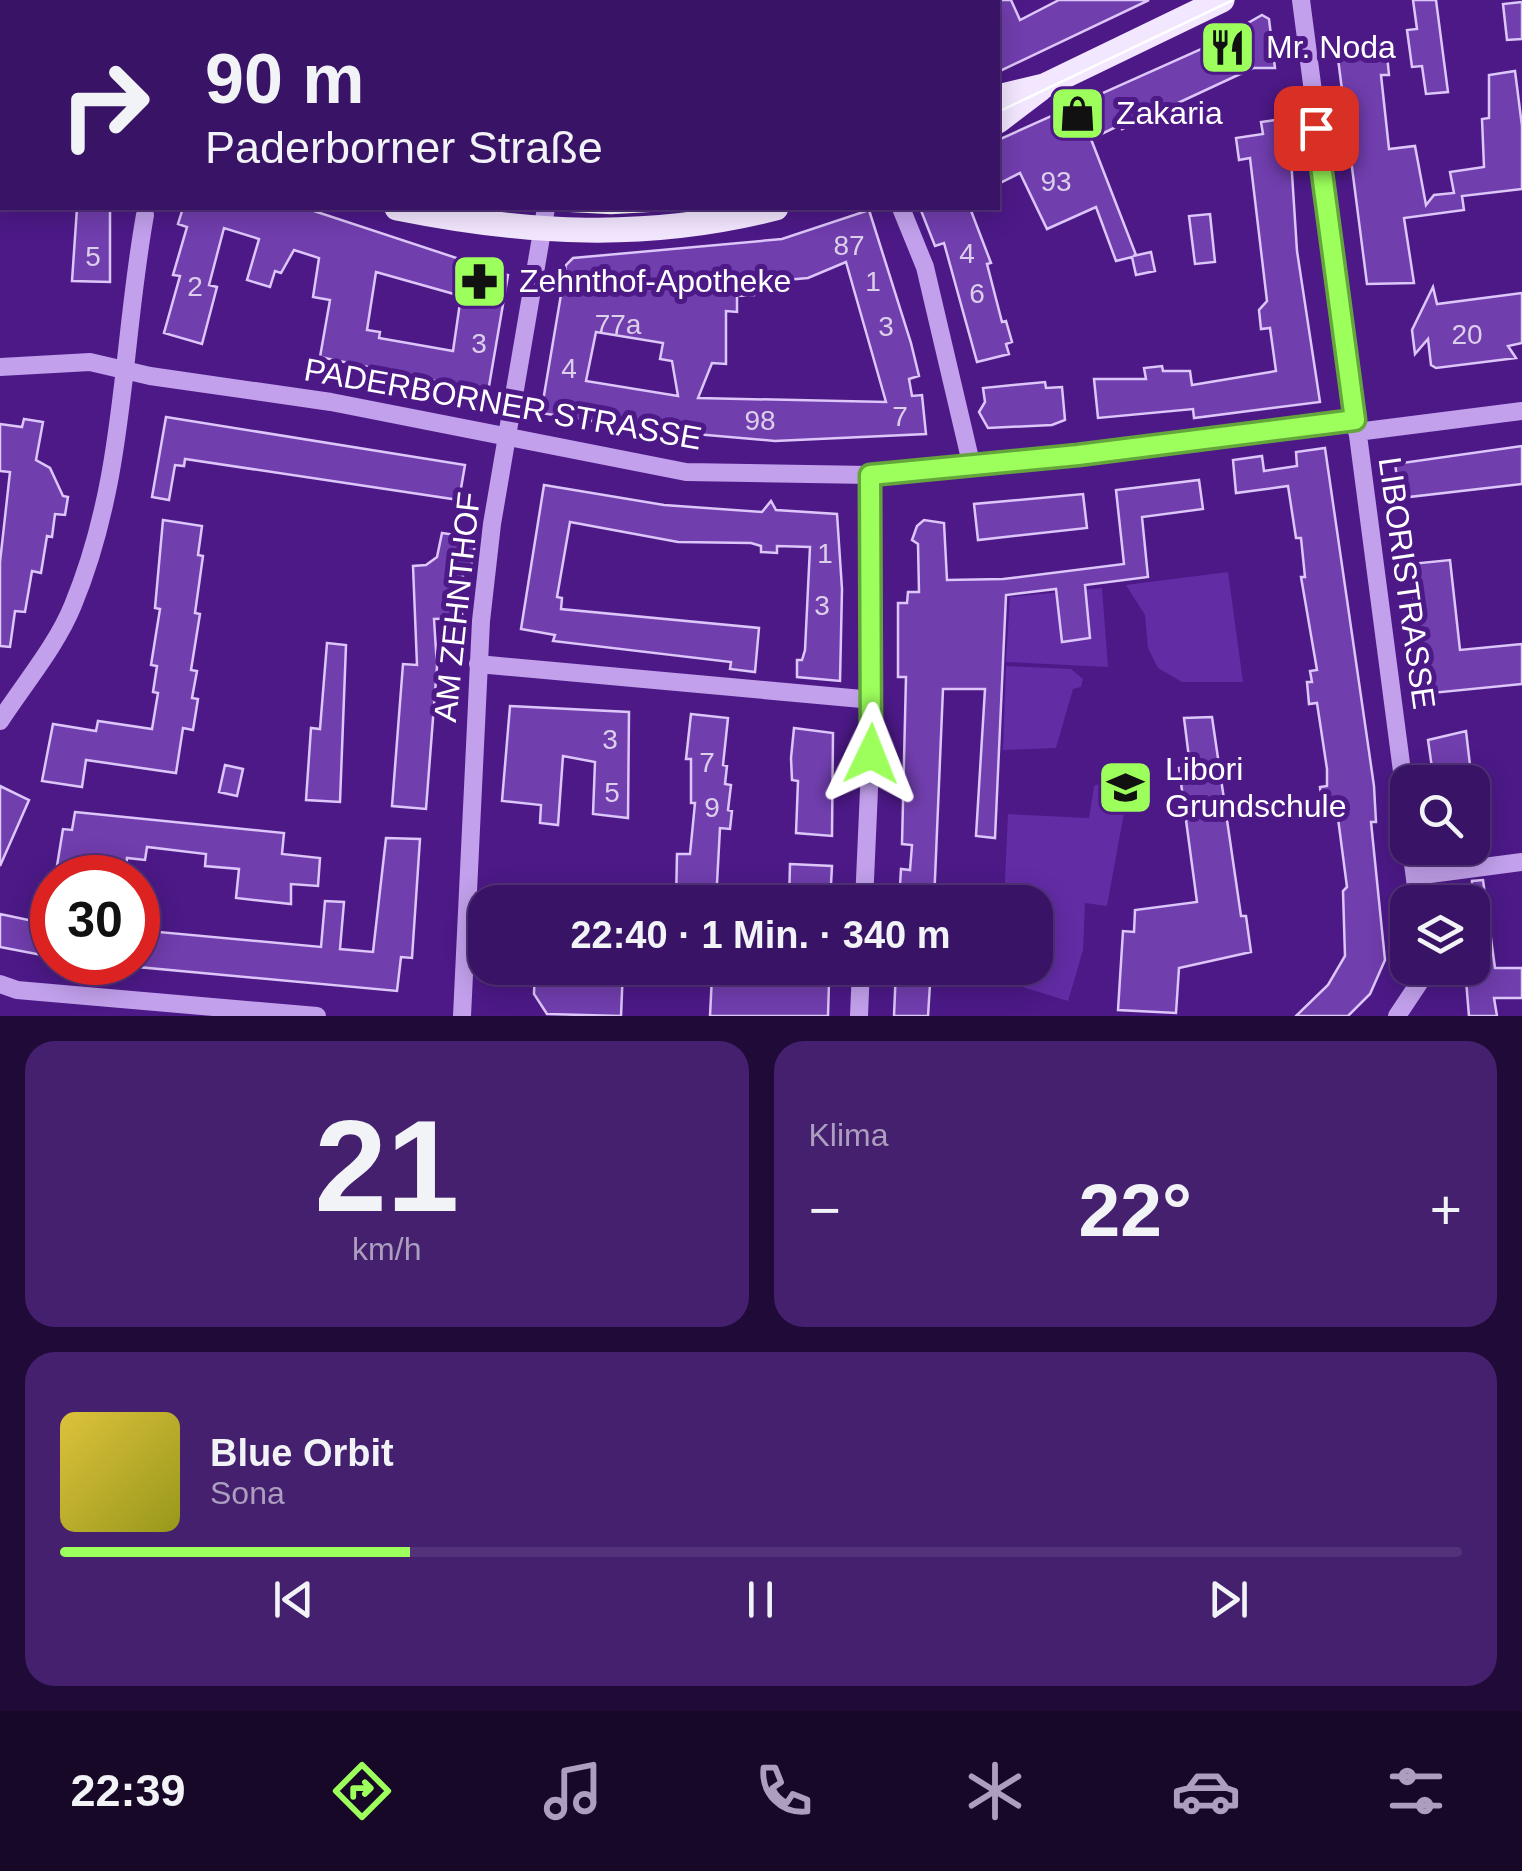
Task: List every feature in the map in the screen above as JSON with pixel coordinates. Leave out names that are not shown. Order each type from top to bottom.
[{"type":"main road","points":[[1000,119],[1044,86],[1222,0]]},
{"type":"main road","points":[[1000,97],[1044,86]]},
{"type":"main road","points":[[407,210],[490,227],[545,220],[650,228],[763,210]]},
{"type":"street","name":"LIBORISTRASSE","points":[[1301,0],[1401,765]]},
{"type":"street","points":[[902,210],[925,267],[972,467]]},
{"type":"street","points":[[0,721],[72,608],[112,484],[131,290],[144,215]]},
{"type":"street","name":"AM ZEHNTHOF","points":[[462,1016],[478,664],[492,524],[545,220]]},
{"type":"street","name":"PADERBORNER STRASSE","points":[[0,367],[90,362],[332,402],[507,440],[686,472],[870,475],[1522,411]]},
{"type":"street","points":[[865,885],[873,700],[870,475]]},
{"type":"street","points":[[478,664],[873,700]]},
{"type":"street","points":[[1415,876],[1522,862]]},
{"type":"street","points":[[1414,865],[1416,885]]},
{"type":"street","points":[[0,984],[17,990],[317,1016]]},
{"type":"street","points":[[860,1016],[861,985]]},
{"type":"street","points":[[1397,1016],[1418,985]]},
{"type":"shaded area","points":[[1228,572],[1243,682],[1182,682],[1158,668],[1148,648],[1145,615],[1126,585]]},
{"type":"shaded area","points":[[1102,588],[1108,667],[1006,662],[1010,597]]},
{"type":"shaded area","points":[[1006,666],[1071,669],[1083,679],[1081,687],[1073,689],[1056,748],[1003,750]]},
{"type":"shaded area","points":[[1109,780],[1126,802],[1107,906],[1085,903],[1083,950],[1068,1001],[1016,985],[1053,985],[1053,885],[1005,885],[1008,814],[1089,818],[1094,786]]},
{"type":"building","points":[[1000,0],[1011,0],[1020,20],[1059,0],[1149,0],[1000,71]]},
{"type":"building","points":[[1413,0],[1436,0],[1448,92],[1426,94],[1422,66],[1412,67],[1407,30],[1417,29]]},
{"type":"building","points":[[1522,2],[1522,39],[1507,40],[1503,4]]},
{"type":"building","points":[[1262,15],[1269,19],[1275,68],[1253,68],[1122,129],[1120,125],[1091,139],[1136,255],[1133,256],[1151,252],[1155,271],[1136,275],[1132,257],[1116,261],[1096,207],[1047,229],[1020,173],[1000,183],[1000,139],[1206,47]]},
{"type":"building","points":[[1371,46],[1372,56],[1387,55],[1389,75],[1381,75],[1389,149],[1415,146],[1426,205],[1434,195],[1454,193],[1450,172],[1484,167],[1482,119],[1489,118],[1489,75],[1515,71],[1522,126],[1522,189],[1462,196],[1464,210],[1404,218],[1414,283],[1367,284],[1337,51]]},
{"type":"building","points":[[1282,119],[1287,158],[1291,158],[1297,251],[1320,402],[1194,418],[1193,409],[1098,418],[1094,379],[1146,379],[1144,368],[1162,366],[1163,371],[1190,371],[1192,385],[1276,371],[1270,328],[1261,329],[1259,310],[1267,301],[1250,158],[1239,160],[1236,138],[1263,134],[1261,122]]},
{"type":"building","points":[[77,210],[110,210],[110,282],[72,281]]},
{"type":"building","points":[[182,210],[311,210],[508,275],[488,392],[320,357],[330,300],[313,297],[319,258],[294,250],[281,273],[275,271],[270,287],[247,280],[259,239],[224,228],[209,285],[217,287],[202,344],[164,333],[180,276],[173,275],[187,227],[178,224]],"holes":[[[376,272],[461,296],[453,351],[379,338],[380,332],[367,330]]]},
{"type":"building","points":[[869,210],[911,343],[919,376],[909,379],[912,396],[922,395],[926,434],[775,441],[649,430],[541,413],[566,265],[573,258],[782,239]],"holes":[[[846,262],[886,402],[698,398],[712,363],[726,364],[726,311],[737,312],[737,296],[754,295],[754,289],[764,289],[764,282],[808,278]],[[596,332],[663,343],[660,359],[672,361],[678,396],[586,381]]]},
{"type":"building","points":[[921,210],[971,210],[991,263],[987,264],[1002,322],[1006,321],[1012,342],[1006,344],[1009,354],[977,362],[944,243],[935,246]]},
{"type":"building","points":[[1210,214],[1215,262],[1195,264],[1189,216]]},
{"type":"building","points":[[1433,287],[1437,304],[1522,293],[1522,343],[1508,346],[1516,358],[1436,368],[1431,365],[1428,339],[1415,354],[1412,330]]},
{"type":"building","points":[[1045,382],[1046,388],[1062,387],[1065,420],[1052,425],[988,428],[979,412],[985,402],[983,388]]},
{"type":"building","points":[[166,417],[465,465],[459,500],[185,459],[184,466],[175,465],[169,500],[152,497]]},
{"type":"building","points":[[24,419],[43,422],[36,460],[50,468],[63,496],[68,497],[65,515],[55,514],[52,537],[47,536],[41,573],[32,571],[25,612],[15,611],[10,647],[0,646],[0,562],[10,472],[0,471],[0,424],[22,427]]},
{"type":"building","points":[[1522,446],[1522,484],[1400,498],[1395,464]]},
{"type":"building","points":[[1325,448],[1374,786],[1376,822],[1371,822],[1385,960],[1370,994],[1348,1016],[1296,1016],[1328,985],[1345,956],[1343,891],[1347,887],[1336,803],[1322,804],[1320,787],[1327,786],[1327,769],[1317,703],[1309,704],[1307,682],[1312,682],[1310,671],[1317,670],[1301,577],[1305,577],[1301,538],[1296,538],[1288,486],[1236,493],[1233,460],[1262,456],[1264,471],[1297,466],[1296,452]]},
{"type":"building","points":[[1199,480],[1203,509],[1142,517],[1148,577],[1085,585],[1090,638],[1062,642],[1056,589],[1006,595],[995,838],[976,836],[985,689],[943,689],[935,885],[900,885],[901,869],[910,870],[912,845],[902,844],[906,677],[898,677],[898,603],[907,603],[908,592],[919,592],[918,544],[912,540],[917,526],[924,520],[944,523],[947,580],[1003,579],[1124,564],[1116,490]]},
{"type":"building","points":[[544,485],[664,505],[762,512],[771,501],[776,510],[837,514],[842,589],[840,681],[797,677],[797,660],[802,660],[805,650],[810,547],[777,546],[777,553],[761,552],[761,546],[751,543],[678,542],[570,522],[557,597],[562,598],[561,609],[759,628],[755,672],[730,669],[731,662],[553,641],[555,635],[521,629]]},
{"type":"building","points":[[1083,494],[1087,528],[978,540],[974,504]]},
{"type":"building","points":[[163,520],[202,526],[198,555],[203,556],[195,613],[200,614],[191,670],[197,671],[192,698],[198,699],[193,730],[183,728],[176,773],[86,760],[82,787],[42,781],[53,724],[96,731],[98,721],[152,729],[158,693],[153,692],[157,666],[151,665],[160,609],[155,608]]},
{"type":"building","points":[[442,533],[476,538],[470,574],[463,573],[462,618],[434,619],[437,667],[426,809],[392,806],[403,664],[417,665],[413,566],[426,565],[437,557]]},
{"type":"building","points":[[1450,560],[1460,650],[1522,644],[1522,684],[1432,693],[1417,633],[1410,564]]},
{"type":"building","points":[[327,643],[346,645],[340,802],[306,800],[311,728],[320,729]]},
{"type":"building","points":[[510,706],[629,712],[628,818],[593,814],[595,762],[563,756],[558,825],[540,823],[541,805],[502,801]]},
{"type":"building","points":[[691,714],[728,718],[723,765],[727,766],[725,784],[731,785],[728,810],[732,811],[730,829],[720,828],[717,885],[676,885],[677,854],[690,854],[695,803],[691,803],[691,759],[686,759]]},
{"type":"building","points":[[1212,717],[1241,916],[1246,916],[1251,952],[1179,968],[1176,1013],[1118,1010],[1123,931],[1134,932],[1135,910],[1197,902],[1179,768],[1190,766],[1184,718]]},
{"type":"building","points":[[794,728],[833,733],[832,836],[796,833],[798,781],[792,780],[791,758]]},
{"type":"building","points":[[1466,731],[1470,765],[1432,765],[1428,740]]},
{"type":"building","points":[[225,765],[243,769],[237,796],[219,792]]},
{"type":"building","points":[[0,786],[29,800],[0,866]]},
{"type":"building","points":[[75,812],[284,833],[282,854],[320,858],[318,886],[291,884],[291,904],[236,898],[239,869],[205,866],[206,854],[147,847],[146,855],[59,855],[63,829],[72,830]]},
{"type":"building","points":[[386,838],[420,839],[412,958],[401,957],[397,991],[160,969],[160,932],[321,947],[325,901],[344,902],[340,949],[373,952]]},
{"type":"building","points":[[790,864],[832,866],[831,885],[789,885]]},
{"type":"building","points":[[0,914],[30,920],[30,953],[0,947]]},
{"type":"building","points":[[1490,931],[1495,968],[1522,968],[1522,998],[1494,998],[1497,1016],[1469,1016],[1466,985],[1490,985]]},
{"type":"building","points":[[534,985],[622,985],[621,1016],[547,1014],[534,994]]},
{"type":"building","points":[[712,985],[829,985],[828,1016],[710,1016]]},
{"type":"building","points":[[895,985],[930,985],[928,1016],[894,1016]]},
{"type":"tram line","points":[[1000,111],[1233,0]]},
{"type":"tram line","points":[[555,210],[664,210]]},
{"type":"place","name":"Mr. Noda","points":[[1227,47]]},
{"type":"place","name":"Zakaria","points":[[1077,113]]},
{"type":"place","name":"Zehnthof-Apotheke","points":[[480,281]]},
{"type":"place","name":"Libori Grundschule","points":[[1126,787]]},
{"type":"route","points":[[871,754],[870,475],[965,468],[1355,420],[1316,128]]}]
